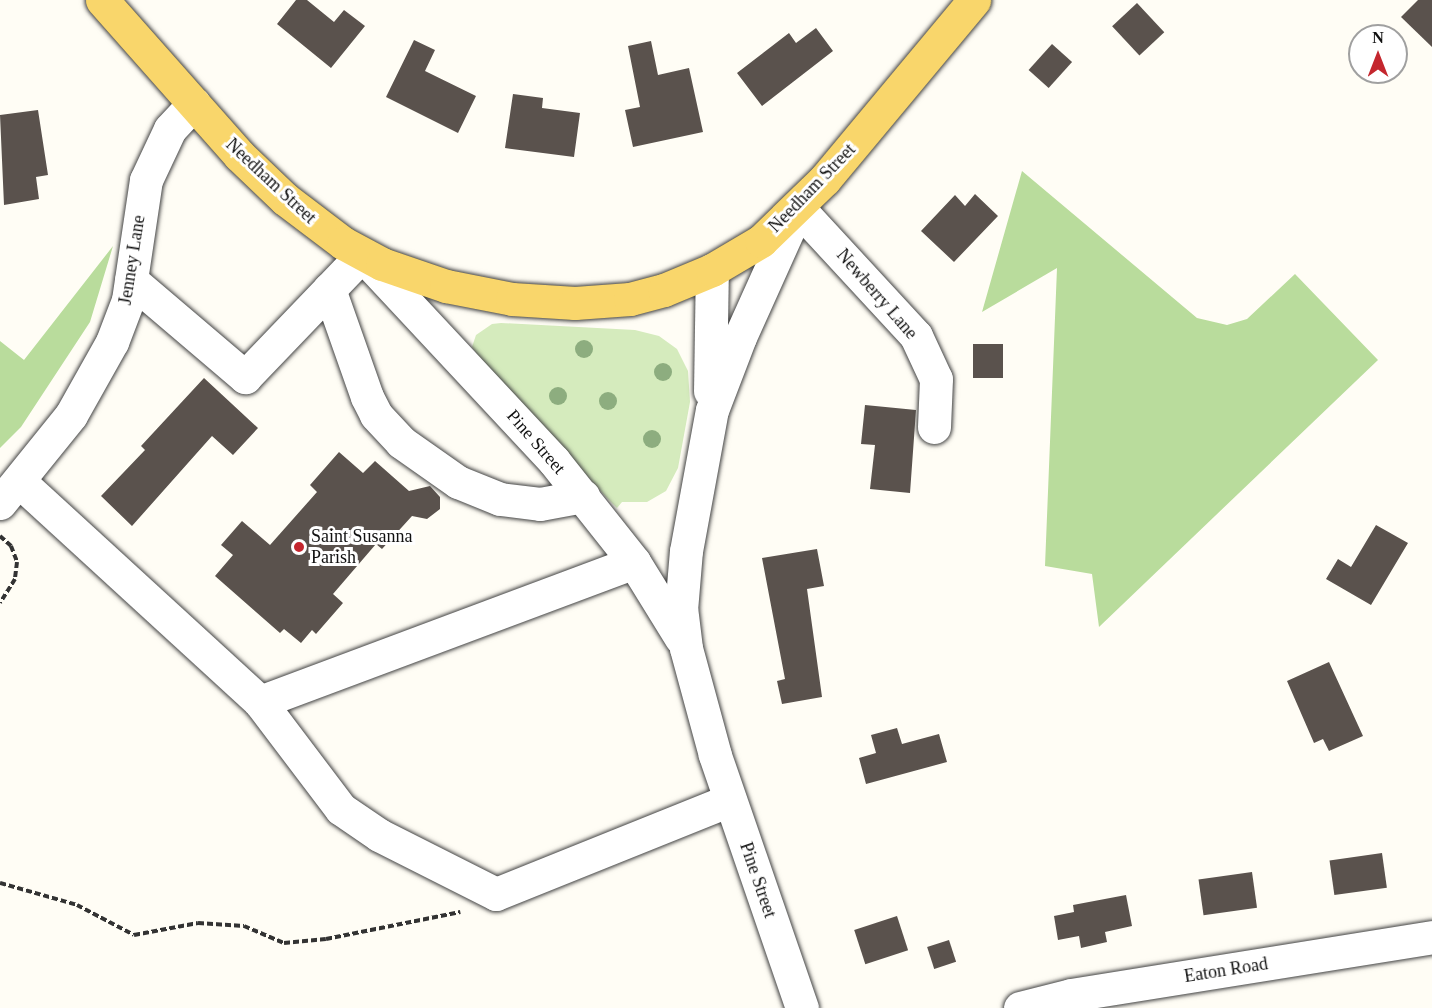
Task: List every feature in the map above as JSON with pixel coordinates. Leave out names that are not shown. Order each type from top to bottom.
[{"type":"main road","name":"Needham Street","points":[[102,0],[239,155],[285,199],[362,255],[446,286],[555,303],[646,296],[712,270],[761,241],[798,208],[974,0]]},
{"type":"street","name":"Jenney Lane","points":[[10,492],[77,405],[122,320],[131,280],[146,180],[170,129],[194,103]]},
{"type":"street","name":"Newberry Lane","points":[[798,208],[916,336],[936,379],[934,427]]},
{"type":"street","name":"Pine Street","points":[[707,431],[733,354],[798,208]]},
{"type":"street","name":"Pine Street","points":[[362,255],[534,438],[583,496],[634,562],[686,648]]},
{"type":"street","points":[[131,280],[245,377],[362,255]]},
{"type":"street","name":"Pine Street","points":[[712,270],[707,431],[683,572],[681,610],[686,648],[730,800],[802,1008]]},
{"type":"street","points":[[329,289],[367,397],[376,415],[401,442],[458,482],[500,499],[540,504],[583,496]]},
{"type":"street","points":[[10,492],[260,702],[341,809],[379,835],[496,894],[730,800]]},
{"type":"street","points":[[260,702],[634,562]]},
{"type":"street","name":"Eaton Road","points":[[1020,1008],[1071,995],[1432,937]]},
{"type":"path","points":[[0,536],[11,546],[17,562],[15,579],[0,603]]},
{"type":"path","points":[[0,883],[77,905],[134,935],[198,923],[244,926],[284,943],[326,939],[458,913],[496,894]]},
{"type":"green space","points":[[1022,171],[1197,318],[1227,325],[1247,319],[1295,274],[1378,360],[1099,627],[1092,574],[1045,566],[1057,268],[982,312]]},
{"type":"green space","points":[[113,246],[90,322],[21,427],[0,448],[0,341],[24,360]]},
{"type":"green space","points":[[492,324],[635,330],[659,336],[677,349],[688,371],[690,402],[678,468],[666,491],[647,502],[622,502],[617,508],[606,497],[472,347],[476,335]]},
{"type":"building","points":[[296,0],[307,0],[334,22],[344,10],[365,26],[331,68],[277,24]]},
{"type":"building","points":[[1418,0],[1432,0],[1432,47],[1401,17]]},
{"type":"building","points":[[1137,3],[1164,32],[1139,55],[1112,26]]},
{"type":"building","points":[[816,28],[833,51],[762,106],[737,73],[789,33],[796,43]]},
{"type":"building","points":[[414,40],[435,50],[425,71],[476,96],[458,133],[386,97]]},
{"type":"building","points":[[651,41],[658,75],[689,68],[703,132],[633,147],[625,110],[640,107],[628,46]]},
{"type":"building","points":[[1052,44],[1072,62],[1049,88],[1029,70]]},
{"type":"building","points":[[513,94],[543,98],[542,108],[580,113],[574,157],[505,148]]},
{"type":"building","points":[[38,110],[48,175],[36,177],[39,199],[4,205],[0,115]]},
{"type":"building","points":[[975,194],[998,216],[954,262],[921,231],[955,195],[965,206]]},
{"type":"building","points":[[973,344],[1003,344],[1003,378],[973,378]]},
{"type":"building","points":[[204,378],[258,428],[233,455],[212,436],[132,526],[101,496],[145,450],[141,446]]},
{"type":"building","points":[[865,405],[916,410],[910,493],[870,489],[875,445],[861,444]]},
{"type":"building","name":"Saint Susanna Parish","points":[[339,452],[363,473],[375,461],[409,491],[430,486],[440,497],[440,509],[427,519],[412,516],[382,549],[376,544],[333,594],[343,603],[316,634],[312,630],[301,643],[284,629],[280,633],[215,576],[233,555],[221,545],[242,521],[270,545],[317,492],[310,485]]},
{"type":"building","points":[[1376,525],[1408,543],[1371,605],[1326,579],[1338,559],[1351,567]]},
{"type":"building","points":[[817,549],[824,586],[807,589],[822,697],[782,704],[777,681],[785,679],[762,558]]},
{"type":"building","points":[[1329,662],[1363,736],[1329,751],[1323,739],[1314,743],[1287,681]]},
{"type":"building","points":[[897,728],[902,744],[939,734],[947,762],[866,784],[859,758],[876,753],[871,735]]},
{"type":"building","points":[[1382,853],[1387,888],[1334,895],[1330,860]]},
{"type":"building","points":[[1252,872],[1257,908],[1204,915],[1199,880]]},
{"type":"building","points":[[1126,895],[1132,926],[1105,932],[1107,942],[1081,948],[1079,936],[1058,940],[1054,916],[1074,912],[1073,905]]},
{"type":"building","points":[[897,916],[908,950],[865,964],[854,930]]},
{"type":"building","points":[[949,940],[956,962],[934,969],[927,947]]},
{"type":"place","name":"Saint Susanna Parish","points":[[299,547]]}]
